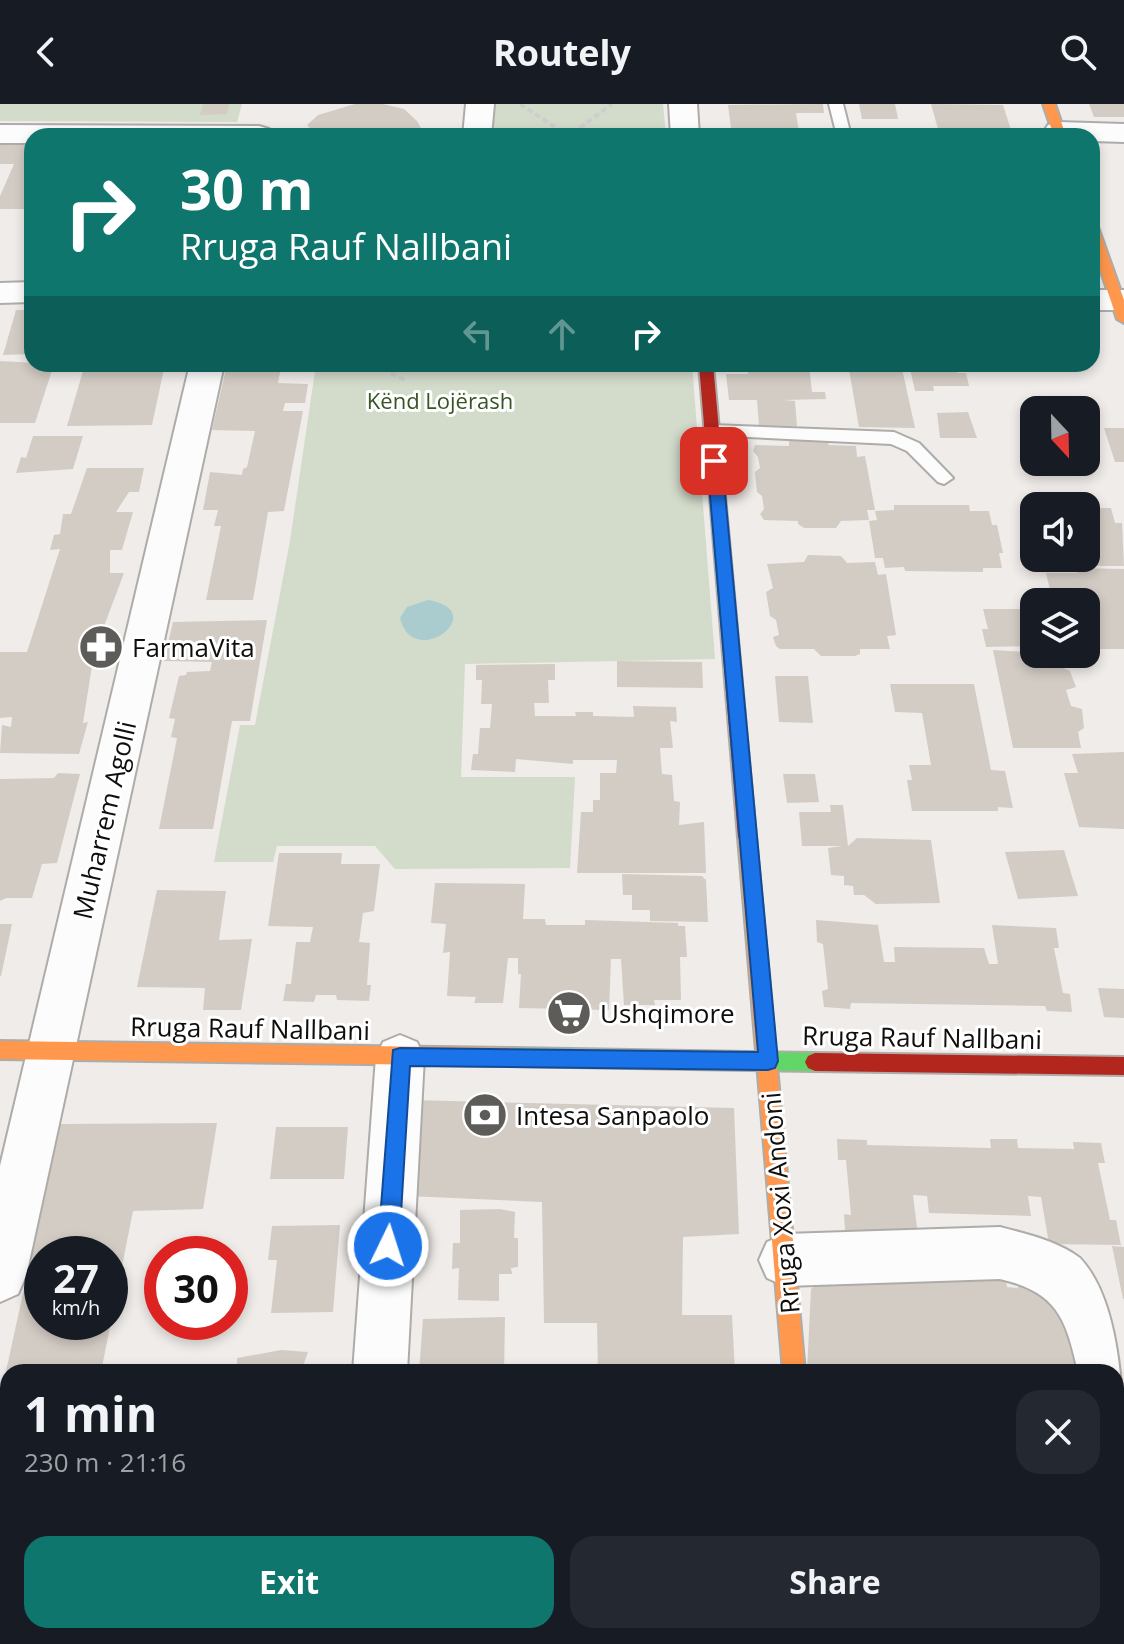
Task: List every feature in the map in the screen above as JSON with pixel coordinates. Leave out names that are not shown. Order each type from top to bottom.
[{"type":"street","points":[[261,128],[266,104]]},
{"type":"street","points":[[478,128],[480,104]]},
{"type":"street","points":[[683,104],[684,128]]},
{"type":"street","points":[[1056,124],[1086,128]]},
{"type":"street","points":[[1100,130],[1124,133]]},
{"type":"street","points":[[0,134],[24,134]]},
{"type":"street","points":[[1100,255],[1114,305]]},
{"type":"street","points":[[0,293],[24,292]]},
{"type":"street","points":[[0,305],[0,319]]},
{"type":"street","name":"Muharrem Agolli","points":[[0,1276],[205,372]]},
{"type":"street","name":"Rruga Xoxi Andoni","points":[[707,372],[793,1364]]},
{"type":"street","name":"Rruga Rauf Nallbani","points":[[0,1050],[1124,1066]]},
{"type":"street","points":[[381,1364],[400,1057]]},
{"type":"street","points":[[785,1260],[1000,1253],[1028,1258],[1049,1266],[1076,1290],[1086,1309],[1103,1364]]},
{"type":"lane","points":[[836,104],[842,128]]},
{"type":"lane","points":[[712,431],[894,438],[913,447],[944,478]]},
{"type":"path","points":[[520,104],[557,128]]},
{"type":"path","points":[[580,128],[612,104]]},
{"type":"path","points":[[391,373],[407,381]]},
{"type":"green space","points":[[0,104],[242,104],[237,122],[0,121]]},
{"type":"green space","points":[[489,104],[663,104],[665,128],[488,128]]},
{"type":"green space","name":"Kënd Lojërash","points":[[315,372],[693,372],[715,659],[465,664],[461,777],[575,777],[570,868],[395,869],[375,846],[277,846],[273,862],[214,862],[240,725],[255,725],[290,541]]},
{"type":"water","points":[[428,600],[446,606],[453,615],[451,625],[432,639],[419,640],[408,633],[400,618],[407,607]]},
{"type":"building","points":[[203,104],[229,104],[227,114],[200,115]]},
{"type":"building","points":[[355,104],[383,104],[404,109],[421,128],[310,128],[307,125],[318,115]]},
{"type":"building","points":[[823,104],[824,113],[796,113],[798,128],[731,128],[728,105]]},
{"type":"building","points":[[859,104],[895,104],[898,119],[862,119]]},
{"type":"building","points":[[931,104],[1003,105],[1010,128],[938,128]]},
{"type":"building","points":[[1089,104],[1124,104],[1124,117],[1094,117]]},
{"type":"building","points":[[0,140],[24,140],[24,209],[0,209],[0,196],[14,164],[0,164]]},
{"type":"building","points":[[16,310],[24,310],[24,354],[3,355]]},
{"type":"building","points":[[0,361],[24,362],[24,372],[51,372],[35,423],[0,423]]},
{"type":"building","points":[[83,372],[163,372],[152,425],[67,426]]},
{"type":"building","points":[[225,372],[280,372],[278,383],[308,384],[305,403],[285,403],[283,411],[303,411],[284,511],[268,512],[253,600],[206,600],[221,526],[214,526],[218,510],[203,510],[210,472],[242,475],[247,467],[255,431],[212,430]]},
{"type":"building","points":[[810,372],[812,392],[825,392],[826,399],[784,400],[795,401],[797,426],[759,426],[757,400],[729,400],[726,374]]},
{"type":"building","points":[[849,372],[903,372],[915,428],[859,427]]},
{"type":"building","points":[[911,372],[966,373],[969,386],[933,386],[934,391],[915,391]]},
{"type":"building","points":[[968,412],[977,438],[940,438],[937,413]]},
{"type":"building","points":[[1104,428],[1124,428],[1124,462],[1115,462]]},
{"type":"building","points":[[33,436],[83,436],[73,469],[16,473],[21,457],[26,458]]},
{"type":"building","points":[[789,441],[856,446],[857,457],[865,456],[875,510],[867,510],[869,520],[841,521],[836,528],[804,528],[798,521],[764,520],[760,514],[764,509],[762,496],[757,492],[755,472],[760,468],[753,451],[755,445],[789,446]]},
{"type":"building","points":[[87,468],[144,468],[139,492],[129,492],[116,512],[133,512],[122,550],[110,550],[110,573],[124,573],[94,653],[83,723],[88,722],[79,754],[0,753],[2,725],[11,727],[12,717],[0,718],[0,652],[27,652],[60,549],[50,550],[54,535],[60,534],[63,514],[71,514]]},
{"type":"building","points":[[894,505],[969,505],[970,511],[989,511],[992,525],[997,525],[1003,553],[999,553],[1002,568],[983,568],[983,572],[885,568],[883,558],[875,558],[869,521],[877,520],[875,511],[894,510]]},
{"type":"building","points":[[1100,508],[1111,508],[1115,523],[1122,523],[1124,566],[1100,566]]},
{"type":"building","points":[[808,555],[841,556],[847,563],[875,562],[878,575],[886,574],[896,635],[887,636],[890,649],[860,649],[860,654],[855,656],[821,656],[814,649],[780,649],[776,646],[773,637],[779,635],[776,620],[770,616],[766,592],[773,588],[767,564],[804,562]]},
{"type":"building","points":[[1100,568],[1124,569],[1124,649],[1100,649],[1100,588],[1050,588],[1046,573],[1100,572]]},
{"type":"building","points":[[983,609],[1020,609],[1020,646],[986,647],[982,629],[988,629]]},
{"type":"building","points":[[267,620],[250,721],[232,721],[213,829],[159,829],[177,738],[171,737],[175,719],[169,718],[179,676],[187,672],[210,671],[212,662],[164,661],[173,622]]},
{"type":"building","points":[[993,650],[1020,652],[1020,668],[1063,668],[1070,671],[1076,687],[1066,690],[1071,706],[1082,709],[1084,728],[1078,732],[1081,748],[1013,748]]},
{"type":"building","points":[[617,661],[702,662],[703,688],[617,687]]},
{"type":"building","points":[[555,664],[555,680],[548,680],[549,703],[534,703],[535,716],[576,716],[575,712],[593,712],[593,716],[634,717],[633,706],[676,707],[677,722],[670,721],[673,748],[660,748],[662,774],[672,775],[674,801],[680,802],[679,825],[704,822],[706,873],[577,873],[581,812],[593,812],[593,800],[600,800],[600,773],[616,773],[617,760],[573,760],[573,764],[516,759],[515,772],[471,770],[473,754],[478,754],[480,728],[490,728],[492,704],[481,704],[482,680],[476,680],[476,665]]},
{"type":"building","points":[[775,676],[808,676],[813,723],[779,722]]},
{"type":"building","points":[[890,684],[974,684],[991,770],[1005,771],[1013,808],[998,807],[998,811],[912,811],[907,780],[912,780],[909,765],[931,765],[922,713],[895,712]]},
{"type":"building","points":[[1124,752],[1124,829],[1079,827],[1064,773],[1078,773],[1072,754]]},
{"type":"building","points":[[58,773],[80,774],[57,863],[42,864],[32,898],[6,898],[0,901],[0,779],[54,778]]},
{"type":"building","points":[[783,774],[815,774],[819,802],[787,803]]},
{"type":"building","points":[[830,805],[843,805],[848,846],[857,838],[931,840],[940,903],[876,904],[864,895],[854,895],[853,886],[844,885],[844,876],[831,875],[828,848],[842,846],[802,846],[799,812],[831,812]]},
{"type":"building","points":[[1064,850],[1078,896],[1018,899],[1005,852]]},
{"type":"building","points":[[279,853],[342,853],[341,864],[380,864],[374,911],[363,913],[359,942],[370,943],[369,1001],[337,1000],[336,995],[316,995],[314,1002],[283,1001],[286,984],[291,984],[296,942],[310,942],[313,927],[268,926]]},
{"type":"building","points":[[622,874],[702,876],[706,880],[708,922],[650,921],[650,910],[632,910],[632,895],[623,895]]},
{"type":"building","points":[[435,883],[525,884],[523,919],[545,919],[546,925],[585,925],[585,920],[678,923],[678,926],[685,926],[687,957],[680,957],[681,1000],[654,1000],[655,1005],[624,1005],[621,959],[611,959],[609,1010],[519,1008],[521,974],[518,974],[518,958],[508,958],[503,1003],[474,1003],[476,997],[447,996],[450,952],[443,953],[446,924],[431,923]]},
{"type":"building","points":[[157,890],[226,891],[219,940],[252,939],[241,1010],[203,1010],[205,988],[137,987]]},
{"type":"building","points":[[816,920],[878,925],[884,962],[895,962],[894,947],[984,948],[989,964],[998,964],[992,925],[1056,928],[1059,948],[1054,948],[1063,993],[1070,994],[1072,1012],[1047,1011],[1045,1006],[851,1003],[850,1009],[824,1007],[822,991],[828,989],[823,944],[817,942]]},
{"type":"building","points":[[0,924],[12,924],[1,976],[0,976]]},
{"type":"building","points":[[1098,988],[1124,989],[1124,1018],[1104,1017]]},
{"type":"building","points":[[411,1100],[734,1108],[739,1234],[683,1237],[682,1315],[732,1315],[735,1364],[598,1364],[597,1323],[544,1323],[542,1202],[407,1196]]},
{"type":"building","points":[[217,1123],[203,1209],[133,1211],[128,1236],[36,1236],[60,1124]]},
{"type":"building","points":[[276,1127],[348,1127],[344,1179],[270,1179]]},
{"type":"building","points":[[837,1139],[867,1140],[867,1145],[991,1148],[990,1139],[1017,1139],[1018,1148],[1074,1149],[1073,1142],[1101,1143],[1105,1163],[1098,1163],[1110,1220],[1116,1220],[1121,1245],[1049,1244],[1041,1197],[1028,1196],[1031,1216],[929,1213],[927,1196],[913,1195],[919,1243],[846,1247],[844,1214],[851,1215],[846,1160],[838,1160]]},
{"type":"building","points":[[500,1209],[515,1212],[514,1238],[518,1238],[518,1267],[511,1268],[512,1274],[499,1274],[499,1301],[458,1300],[459,1268],[452,1269],[453,1243],[460,1243],[460,1210]]},
{"type":"building","points":[[340,1225],[333,1312],[271,1313],[277,1260],[268,1260],[272,1226]]},
{"type":"building","points":[[1112,1246],[1124,1247],[1124,1299],[1123,1299]]},
{"type":"building","points":[[981,1275],[1006,1280],[1007,1287],[1017,1288],[1024,1282],[1052,1287],[1084,1364],[807,1364],[811,1289],[827,1281],[863,1285],[865,1279]]},
{"type":"building","points":[[24,1289],[24,1340],[107,1340],[103,1364],[8,1364]]},
{"type":"building","points":[[505,1317],[504,1364],[420,1364],[423,1319]]},
{"type":"building","points":[[281,1350],[308,1352],[304,1364],[237,1364],[237,1358]]},
{"type":"traffic: fast","points":[[512,1057],[815,1062]]},
{"type":"traffic: slow","points":[[1049,104],[1057,128]]},
{"type":"traffic: slow","points":[[1100,250],[1124,319]]},
{"type":"traffic: slow","points":[[747,837],[793,1364]]},
{"type":"traffic: slow","points":[[0,1050],[512,1057]]},
{"type":"traffic: jam","points":[[707,372],[747,837]]},
{"type":"traffic: jam","points":[[815,1062],[1124,1066]]},
{"type":"place","name":"FarmaVita","points":[[101,647]]},
{"type":"place","name":"Ushqimore","points":[[569,1013]]},
{"type":"place","name":"Intesa Sanpaolo","points":[[485,1115]]},
{"type":"route","points":[[388,1246],[400,1057],[768,1061],[714,461]]}]
